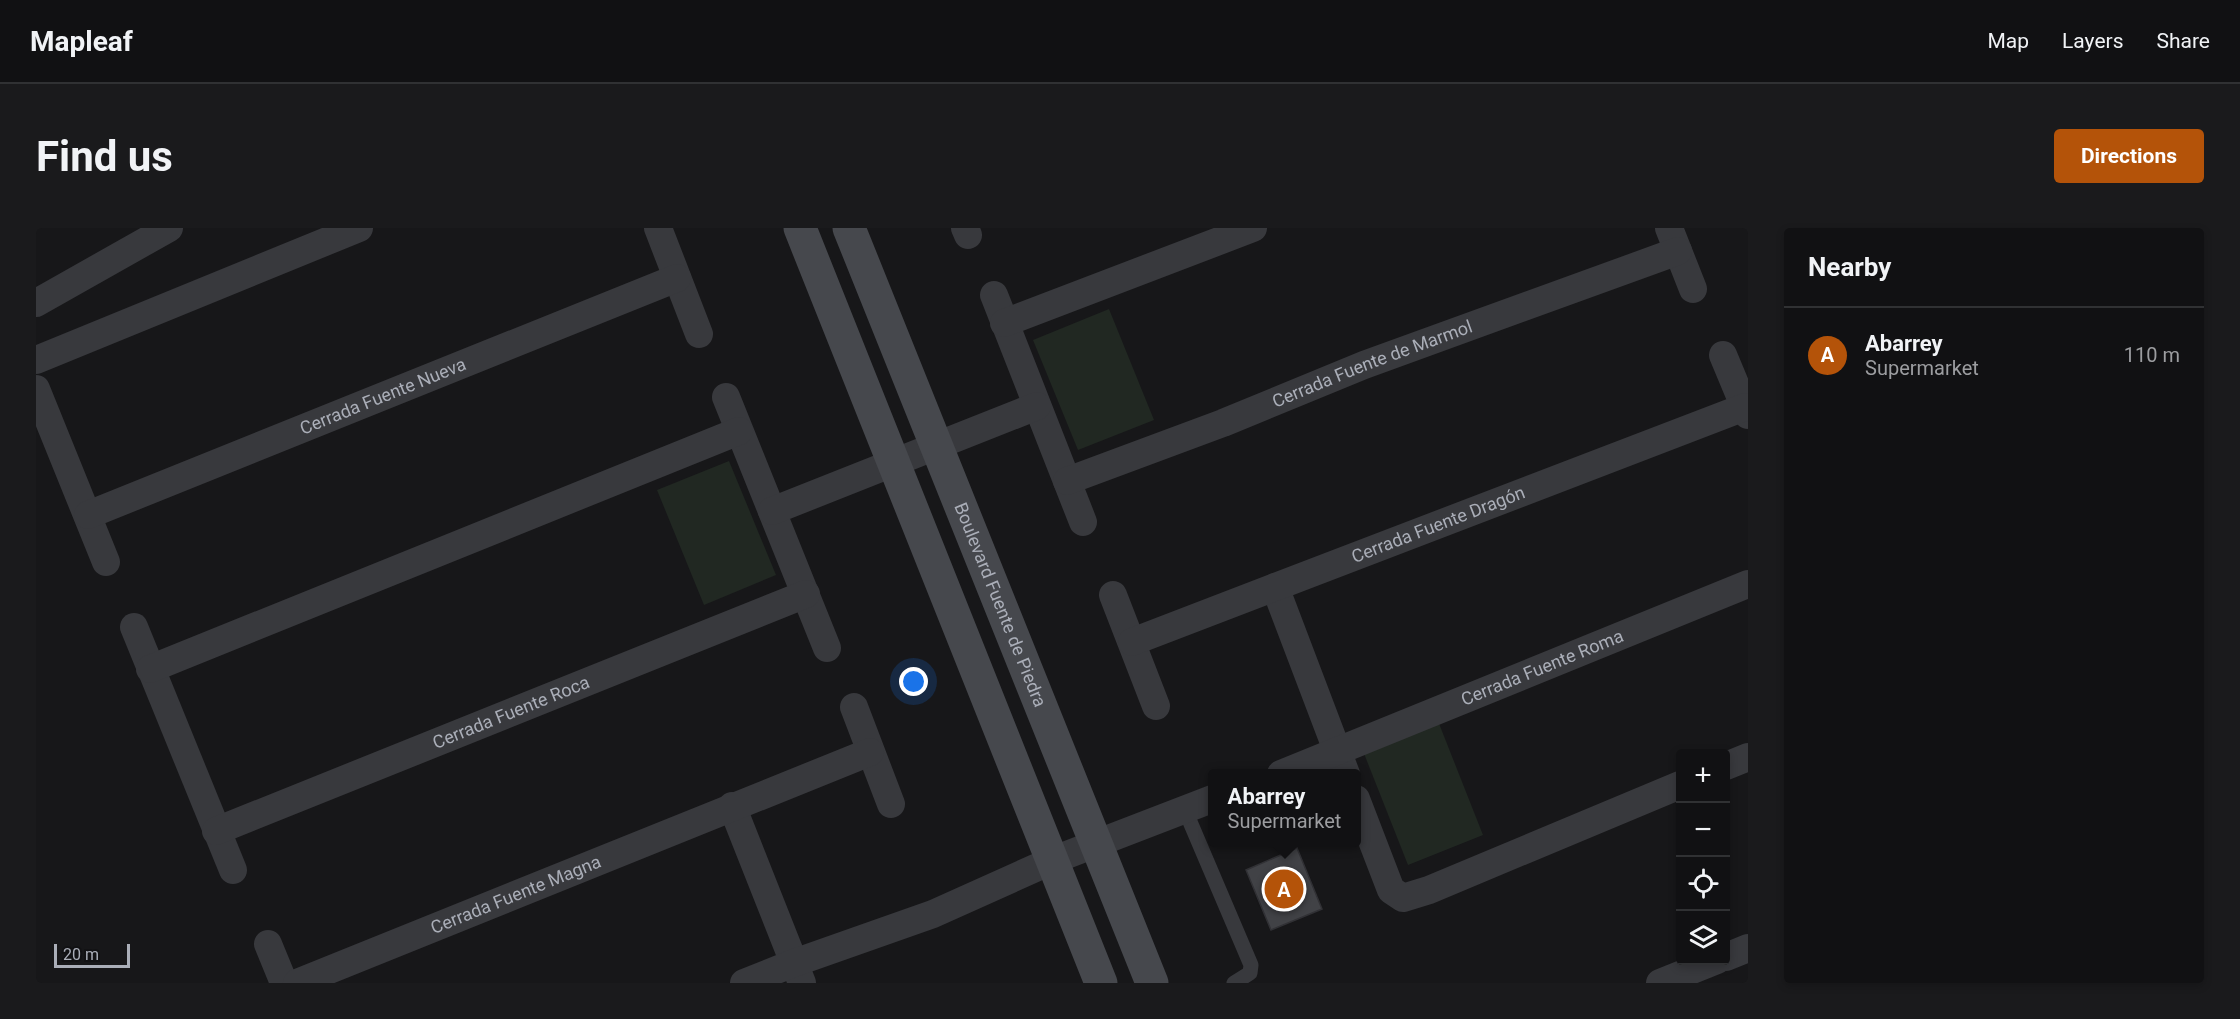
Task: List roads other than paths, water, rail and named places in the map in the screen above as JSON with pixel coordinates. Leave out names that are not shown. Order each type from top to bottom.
[{"type":"street","points":[[36,303],[169,228]]},
{"type":"street","points":[[36,360],[359,228]]},
{"type":"street","points":[[658,228],[699,334]]},
{"type":"street","points":[[800,228],[1101,983]]},
{"type":"street","name":"Boulevard Fuente de Piedra","points":[[849,228],[1152,983]]},
{"type":"street","points":[[1004,324],[1253,228]]},
{"type":"street","name":"Cerrada Fuente de Marmol","points":[[1067,481],[1223,423],[1674,239],[1693,289]]},
{"type":"street","name":"Cerrada Fuente Nueva","points":[[88,515],[677,278]]},
{"type":"street","points":[[994,295],[1083,522]]},
{"type":"street","name":"Cerrada Fuente Dragón","points":[[1132,642],[1746,411],[1724,355]]},
{"type":"street","points":[[36,388],[106,562]]},
{"type":"street","points":[[726,397],[827,648]]},
{"type":"street","points":[[772,511],[1037,406]]},
{"type":"street","points":[[150,669],[739,431]]},
{"type":"street","name":"Cerrada Fuente Roma","points":[[1309,769],[1342,763],[1748,584]]},
{"type":"street","points":[[1275,587],[1342,763]]},
{"type":"street","name":"Cerrada Fuente Roca","points":[[216,831],[806,594]]},
{"type":"street","points":[[1113,595],[1156,706]]},
{"type":"street","points":[[134,627],[232,870]]},
{"type":"street","points":[[854,707],[891,804]]},
{"type":"street","name":"Cerrada Fuente Magna","points":[[297,983],[870,752]]},
{"type":"street","points":[[1730,764],[1748,757]]},
{"type":"street","points":[[1361,812],[1392,890],[1403,898],[1429,890],[1676,787]]},
{"type":"street","points":[[744,983],[798,973],[1051,861],[1208,801]]},
{"type":"street","points":[[732,806],[798,973]]},
{"type":"street","points":[[268,944],[284,983]]},
{"type":"street","points":[[1730,955],[1748,948]]},
{"type":"street","points":[[1660,983],[1705,965]]},
{"type":"lane","points":[[1185,810],[1251,965],[1250,973],[1234,983]]},
{"type":"place","name":"Abarrey","points":[[1284,889]]}]
